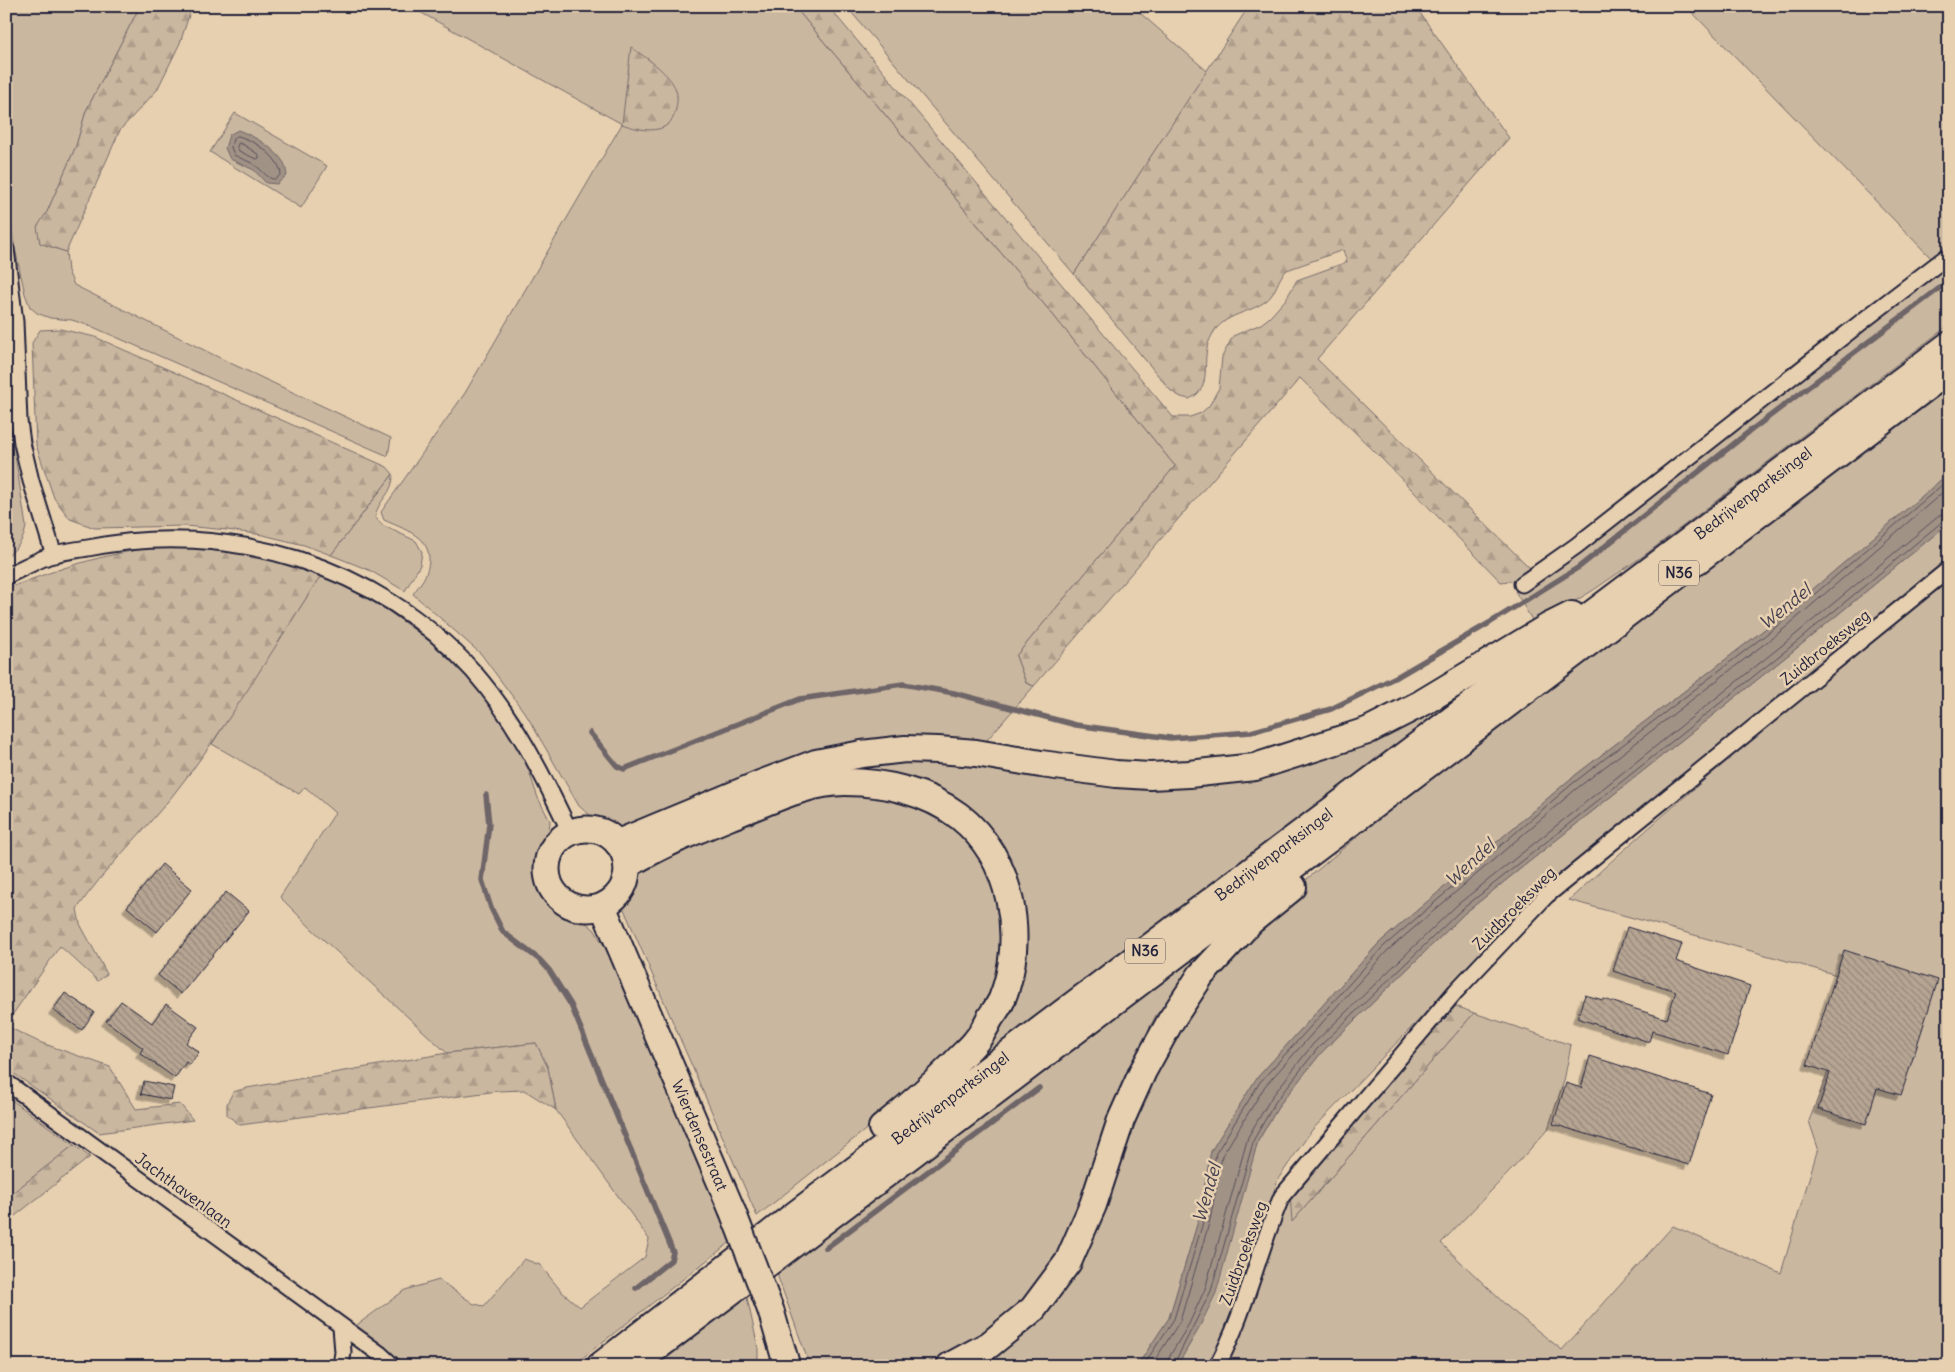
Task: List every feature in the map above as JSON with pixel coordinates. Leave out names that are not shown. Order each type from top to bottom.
[{"type":"highway","name":"Bedrijvenparksingel","points":[[600,1366],[804,1208],[1949,345]]},
{"type":"highway","name":"Bedrijvenparksingel","points":[[632,1366],[1949,370]]},
{"type":"highway","name":"N36","points":[[623,854],[760,784],[816,763],[862,754],[905,749],[938,750],[976,753],[1107,773],[1150,776],[1255,767],[1367,731],[1422,703],[1548,627],[1626,590]]},
{"type":"highway","name":"N36","points":[[950,1365],[989,1345],[1033,1308],[1068,1262],[1093,1204],[1121,1120],[1143,1071],[1170,1022],[1201,975],[1251,921],[1335,852],[1410,777]]},
{"type":"highway","name":"N36","points":[[623,854],[644,854],[714,823],[812,786],[844,782],[883,784],[926,796],[960,816],[980,838],[996,862],[1012,903],[1015,941],[1011,972],[1002,1001],[976,1041],[926,1092],[814,1183],[667,1315]]},
{"type":"main road","points":[[582,829],[596,830],[607,834],[623,854],[628,873],[624,887],[615,899],[603,907],[591,910],[570,906],[558,898],[549,884],[546,867],[549,853],[558,840],[570,832],[582,829]]},
{"type":"main road","name":"Wierdensestraat","points":[[603,907],[732,1210],[771,1311],[787,1366]]},
{"type":"street","points":[[6,249],[15,322],[12,421],[22,443],[30,481],[54,555]]},
{"type":"street","points":[[1522,584],[1576,546],[1949,255]]},
{"type":"street","points":[[6,576],[54,555],[113,543],[176,538],[246,545],[299,559],[344,576],[409,614],[443,641],[473,671],[522,737],[570,832]]},
{"type":"street","name":"Zuidbroeksweg","points":[[1217,1366],[1230,1343],[1269,1226],[1282,1196],[1456,991],[1546,896],[1949,569]]},
{"type":"street","name":"Jachthavenlaan","points":[[6,1082],[380,1354],[393,1366]]},
{"type":"street","points":[[341,1327],[343,1352],[341,1366]]},
{"type":"green space","points":[[6,6],[140,6],[86,111],[76,146],[47,212],[38,227],[40,243],[66,252],[68,271],[74,285],[228,362],[391,438],[388,456],[93,327],[72,320],[50,318],[37,313],[30,307],[25,294],[14,244],[6,183]]},
{"type":"green space","points":[[140,6],[192,6],[180,43],[157,90],[120,130],[66,252],[40,243],[37,227],[47,212],[76,146],[86,111]]},
{"type":"green space","points":[[409,6],[794,6],[1054,316],[1175,466],[1016,656],[1026,683],[1034,686],[980,748],[939,743],[626,831],[601,822],[579,806],[527,716],[481,654],[413,594],[426,574],[429,562],[425,544],[403,528],[384,520],[381,512],[465,393],[622,124]],"holes":[[[647,58],[667,78],[675,91],[676,99],[672,119]]]},
{"type":"green space","points":[[794,6],[828,6],[1173,417],[1190,417],[1201,413],[1209,406],[1219,388],[1222,357],[1233,336],[1261,324],[1270,317],[1286,299],[1297,280],[1347,262],[1343,250],[1287,270],[1270,298],[1252,309],[1223,322],[1212,335],[1208,346],[1205,378],[1201,390],[1189,399],[1171,391],[1074,274],[1249,6],[1415,6],[1509,138],[1317,359],[1533,571],[1521,580],[1501,582],[1383,460],[1300,378],[1034,686],[1026,683],[1016,656],[1175,466],[1054,316]]},
{"type":"green space","points":[[846,6],[1132,6],[1207,71],[1074,274]]},
{"type":"green space","points":[[1686,6],[1949,6],[1949,248],[1933,260]]},
{"type":"green space","points":[[631,47],[663,71],[676,90],[677,102],[673,118],[662,128],[646,130],[622,124]]},
{"type":"green space","points":[[235,113],[327,166],[301,208],[210,152]]},
{"type":"green space","points":[[1949,263],[1949,325],[1646,554],[1592,591],[1535,625],[1515,591],[1537,578]]},
{"type":"green space","points":[[60,329],[95,337],[387,467],[393,474],[331,555],[304,545],[263,535],[227,530],[185,526],[95,528],[70,519],[54,498],[36,445],[32,343],[40,330]]},
{"type":"green space","points":[[1949,385],[1949,473],[1778,619],[1569,780],[1379,943],[1256,1079],[1211,1151],[1199,1218],[1169,1318],[1137,1366],[975,1366],[1036,1317],[1124,1138],[1175,1024],[1275,906],[1385,813],[1430,778]]},
{"type":"green space","points":[[6,427],[11,429],[26,526],[24,536],[19,544],[6,557]]},
{"type":"green space","points":[[393,474],[393,481],[389,492],[379,506],[375,517],[382,525],[416,541],[422,552],[420,565],[405,591],[369,570],[331,555]]},
{"type":"green space","points":[[1949,523],[1949,562],[1543,892],[1312,1130],[1278,1179],[1238,1312],[1211,1366],[1177,1366],[1198,1330],[1258,1141],[1280,1104],[1322,1052],[1465,913],[1802,644]]},
{"type":"green space","points":[[173,546],[222,549],[281,560],[321,575],[213,742],[173,795],[99,879],[77,909],[80,924],[107,974],[98,981],[60,946],[6,1024],[6,589],[88,561],[130,551]]},
{"type":"green space","points":[[321,575],[379,604],[432,643],[478,687],[508,727],[524,757],[538,798],[550,821],[549,835],[539,866],[540,885],[552,903],[566,914],[578,917],[594,929],[628,986],[733,1240],[572,1366],[405,1366],[354,1327],[405,1290],[439,1280],[474,1304],[484,1306],[524,1259],[540,1265],[562,1292],[580,1307],[645,1257],[649,1239],[556,1110],[548,1068],[536,1043],[447,1053],[312,929],[280,897],[335,813],[305,787],[299,794],[212,744]]},
{"type":"green space","points":[[1949,580],[1949,1366],[1225,1366],[1290,1194],[1293,1221],[1474,1013],[1571,1045],[1564,1081],[1548,1129],[1441,1243],[1509,1308],[1562,1350],[1673,1226],[1781,1273],[1818,1148],[1809,1121],[1847,1022],[1855,980],[1569,900],[1708,777]]},
{"type":"green space","points":[[1529,645],[912,1113],[976,1052],[1018,902],[931,791],[742,797],[863,758],[1243,774]]},
{"type":"green space","points":[[848,788],[921,802],[975,843],[1004,905],[1003,971],[969,1035],[923,1084],[757,1216],[623,907],[629,889],[640,868],[796,800]]},
{"type":"green space","points":[[1264,897],[1156,1015],[1129,1068],[1081,1199],[1057,1253],[1022,1300],[983,1335],[944,1356],[917,1366],[810,1366],[774,1266]]},
{"type":"green space","points":[[1456,1006],[1474,1013],[1292,1222],[1290,1194]]},
{"type":"green space","points":[[6,1026],[39,1042],[110,1067],[136,1109],[180,1104],[193,1120],[99,1133],[6,1068]]},
{"type":"green space","points":[[536,1043],[548,1068],[556,1110],[524,1090],[498,1091],[240,1125],[227,1115],[227,1104],[233,1092],[247,1088],[447,1053]]},
{"type":"green space","points":[[6,1096],[74,1145],[6,1198]]},
{"type":"green space","points":[[74,1145],[90,1157],[6,1223],[6,1198]]},
{"type":"green space","points":[[745,1288],[758,1348],[758,1366],[644,1366]]},
{"type":"water","points":[[238,130],[264,143],[285,164],[287,175],[277,184],[266,183],[254,170],[230,159],[225,148],[229,135]]},
{"type":"water","name":"Wendel","points":[[1949,473],[1949,523],[1802,644],[1465,913],[1322,1052],[1280,1104],[1258,1141],[1216,1293],[1198,1330],[1177,1366],[1137,1366],[1169,1318],[1199,1218],[1211,1151],[1256,1079],[1379,943],[1569,780],[1778,619]]},
{"type":"building","points":[[162,864],[192,889],[157,932],[127,907]]},
{"type":"building","points":[[226,892],[249,911],[181,994],[158,975]]},
{"type":"building","points":[[1627,927],[1682,944],[1676,961],[1750,986],[1728,1055],[1652,1031],[1649,1042],[1577,1018],[1585,995],[1667,1019],[1676,991],[1613,971]]},
{"type":"building","points":[[1844,950],[1938,980],[1901,1095],[1877,1088],[1866,1124],[1818,1109],[1830,1073],[1807,1065]]},
{"type":"building","points":[[65,993],[94,1012],[82,1030],[53,1010]]},
{"type":"building","points":[[121,1001],[152,1023],[166,1004],[198,1027],[186,1043],[199,1052],[190,1065],[186,1062],[175,1078],[140,1053],[143,1048],[106,1021]]},
{"type":"building","points":[[1590,1056],[1711,1094],[1689,1165],[1553,1124],[1566,1083],[1581,1088]]},
{"type":"building","points":[[144,1081],[174,1087],[171,1100],[141,1094]]},
{"type":"waterway","points":[[590,733],[617,766],[624,769],[800,699],[903,684],[954,693],[1076,725],[1170,738],[1251,732],[1331,709],[1400,675],[1491,622],[1579,567],[1750,431],[1949,281]]},
{"type":"waterway","points":[[486,795],[489,824],[482,880],[491,908],[503,932],[540,960],[549,970],[571,1005],[673,1252],[671,1260],[636,1288]]},
{"type":"waterway","points":[[826,1248],[1039,1088]]}]
